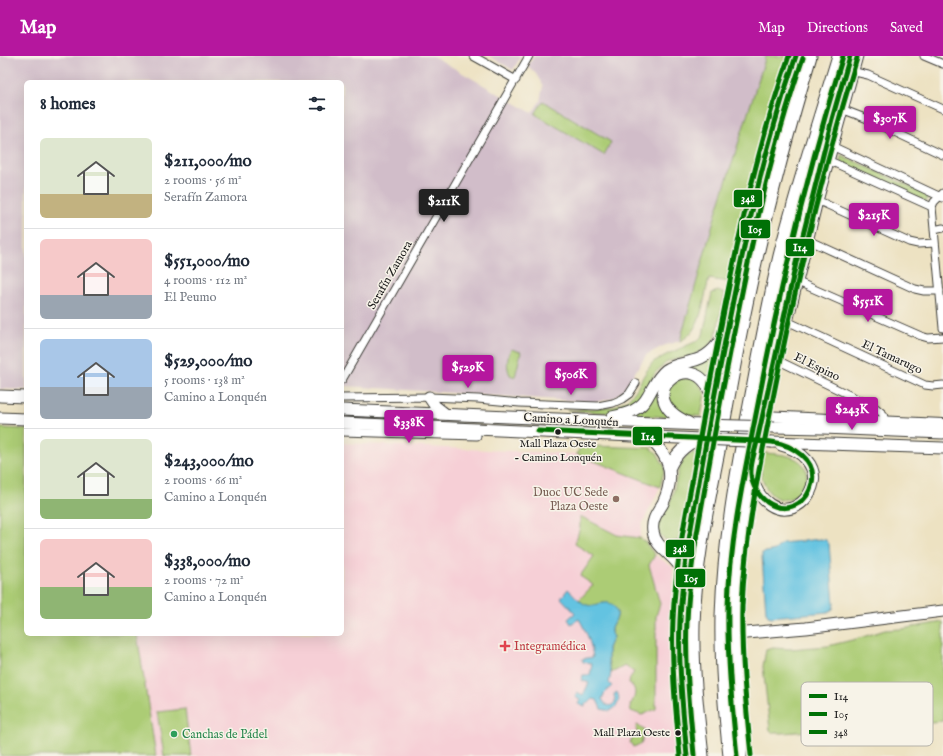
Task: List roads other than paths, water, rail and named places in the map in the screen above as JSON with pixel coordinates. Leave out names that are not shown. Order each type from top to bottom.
[{"type":"highway","points":[[702,756],[695,695],[693,645],[694,598],[699,556],[744,311],[765,220],[795,104],[810,56]]},
{"type":"highway","points":[[730,756],[723,691],[723,594],[727,539],[738,468],[770,301],[788,224],[839,56]]},
{"type":"highway","points":[[754,203],[795,104]]},
{"type":"highway","points":[[770,301],[806,223]]},
{"type":"highway","points":[[740,756],[742,735]]},
{"type":"main road","points":[[687,756],[680,657],[681,604],[689,537],[726,330],[754,203],[767,146],[796,56]]},
{"type":"main road","points":[[744,756],[736,678],[735,634],[740,550],[751,473],[792,276],[835,106],[850,56]]},
{"type":"main road","points":[[598,420],[625,414],[639,408],[655,383],[665,371],[674,366],[698,360],[707,355],[714,348],[726,330]]},
{"type":"main road","points":[[769,381],[777,360]]},
{"type":"main road","points":[[698,425],[675,415],[665,404],[664,392],[670,380],[673,377],[682,374],[689,373],[696,375],[703,381],[708,389],[713,404]]},
{"type":"main road","points":[[0,396],[24,397]]},
{"type":"main road","points":[[429,397],[435,406],[444,414]]},
{"type":"main road","name":"Camino a Lonquén","points":[[344,410],[698,425],[943,433]]},
{"type":"main road","points":[[0,418],[24,419]]},
{"type":"main road","name":"Camino a Lonquén","points":[[344,423],[943,448]]},
{"type":"main road","points":[[477,436],[508,435],[538,431]]},
{"type":"main road","points":[[645,436],[660,448],[666,458],[669,469],[668,485],[665,497],[652,525],[654,538],[662,548],[676,560],[684,572]]},
{"type":"main road","points":[[669,469],[680,451],[690,443],[701,438]]},
{"type":"main road","points":[[751,473],[754,486],[759,496],[772,506],[784,508],[793,507],[801,503],[808,495],[813,479],[812,468],[804,457],[797,451],[772,442]]},
{"type":"main road","points":[[662,548],[675,547],[683,544],[689,537]]},
{"type":"main road","points":[[735,634],[806,628],[943,611]]},
{"type":"street","points":[[473,56],[516,80]]},
{"type":"street","name":"Serafín Zamora","points":[[344,377],[529,56]]},
{"type":"street","points":[[777,360],[789,322],[819,201],[859,56]]},
{"type":"street","points":[[924,56],[943,64]]},
{"type":"street","points":[[855,72],[868,75],[943,109]]},
{"type":"street","points":[[844,110],[865,118],[943,155]]},
{"type":"street","points":[[834,147],[942,196],[934,202],[932,208],[935,243],[941,276],[940,291],[943,328]]},
{"type":"street","points":[[830,161],[932,208]]},
{"type":"street","points":[[819,201],[909,242],[918,244],[935,243]]},
{"type":"street","points":[[934,230],[943,228]]},
{"type":"street","points":[[810,241],[911,288],[924,291],[940,291]]},
{"type":"street","points":[[798,282],[921,336],[931,338],[943,337]]},
{"type":"street","name":"El Tamarugo","points":[[789,322],[925,385],[943,385]]},
{"type":"street","name":"El Espino","points":[[777,360],[876,408],[883,414],[885,421]]},
{"type":"street","name":"Camino a Lonquén","points":[[344,398],[429,397],[478,399],[520,404],[598,406],[613,403],[622,399],[629,394],[636,383]]},
{"type":"street","points":[[762,416],[943,424]]},
{"type":"street","points":[[344,432],[477,436]]},
{"type":"water","points":[[821,539],[826,540],[829,544],[834,604],[833,609],[828,612],[768,616],[766,612],[762,553],[775,550],[782,543]]},
{"type":"water","points":[[568,589],[584,604],[591,606],[602,603],[610,603],[616,609],[617,617],[611,629],[613,637],[608,648],[608,662],[611,673],[609,683],[612,686],[605,692],[602,699],[606,705],[610,706],[615,702],[614,694],[617,692],[619,698],[618,703],[610,711],[601,709],[597,700],[593,699],[589,703],[585,703],[585,707],[578,704],[580,700],[575,697],[577,692],[583,695],[589,683],[581,680],[583,675],[590,675],[592,663],[583,662],[582,659],[593,657],[588,637],[579,619],[571,624],[568,619],[575,613],[561,598]]},
{"type":"place","name":"Mall Plaza Oeste - Camino Lonquén","points":[[558,432]]},
{"type":"place","name":"Duoc UC Sede Plaza Oeste","points":[[616,499]]},
{"type":"place","name":"Integramédica","points":[[505,646]]},
{"type":"place","name":"Mall Plaza Oeste","points":[[678,733]]},
{"type":"place","name":"Canchas de Pádel","points":[[174,734]]}]
